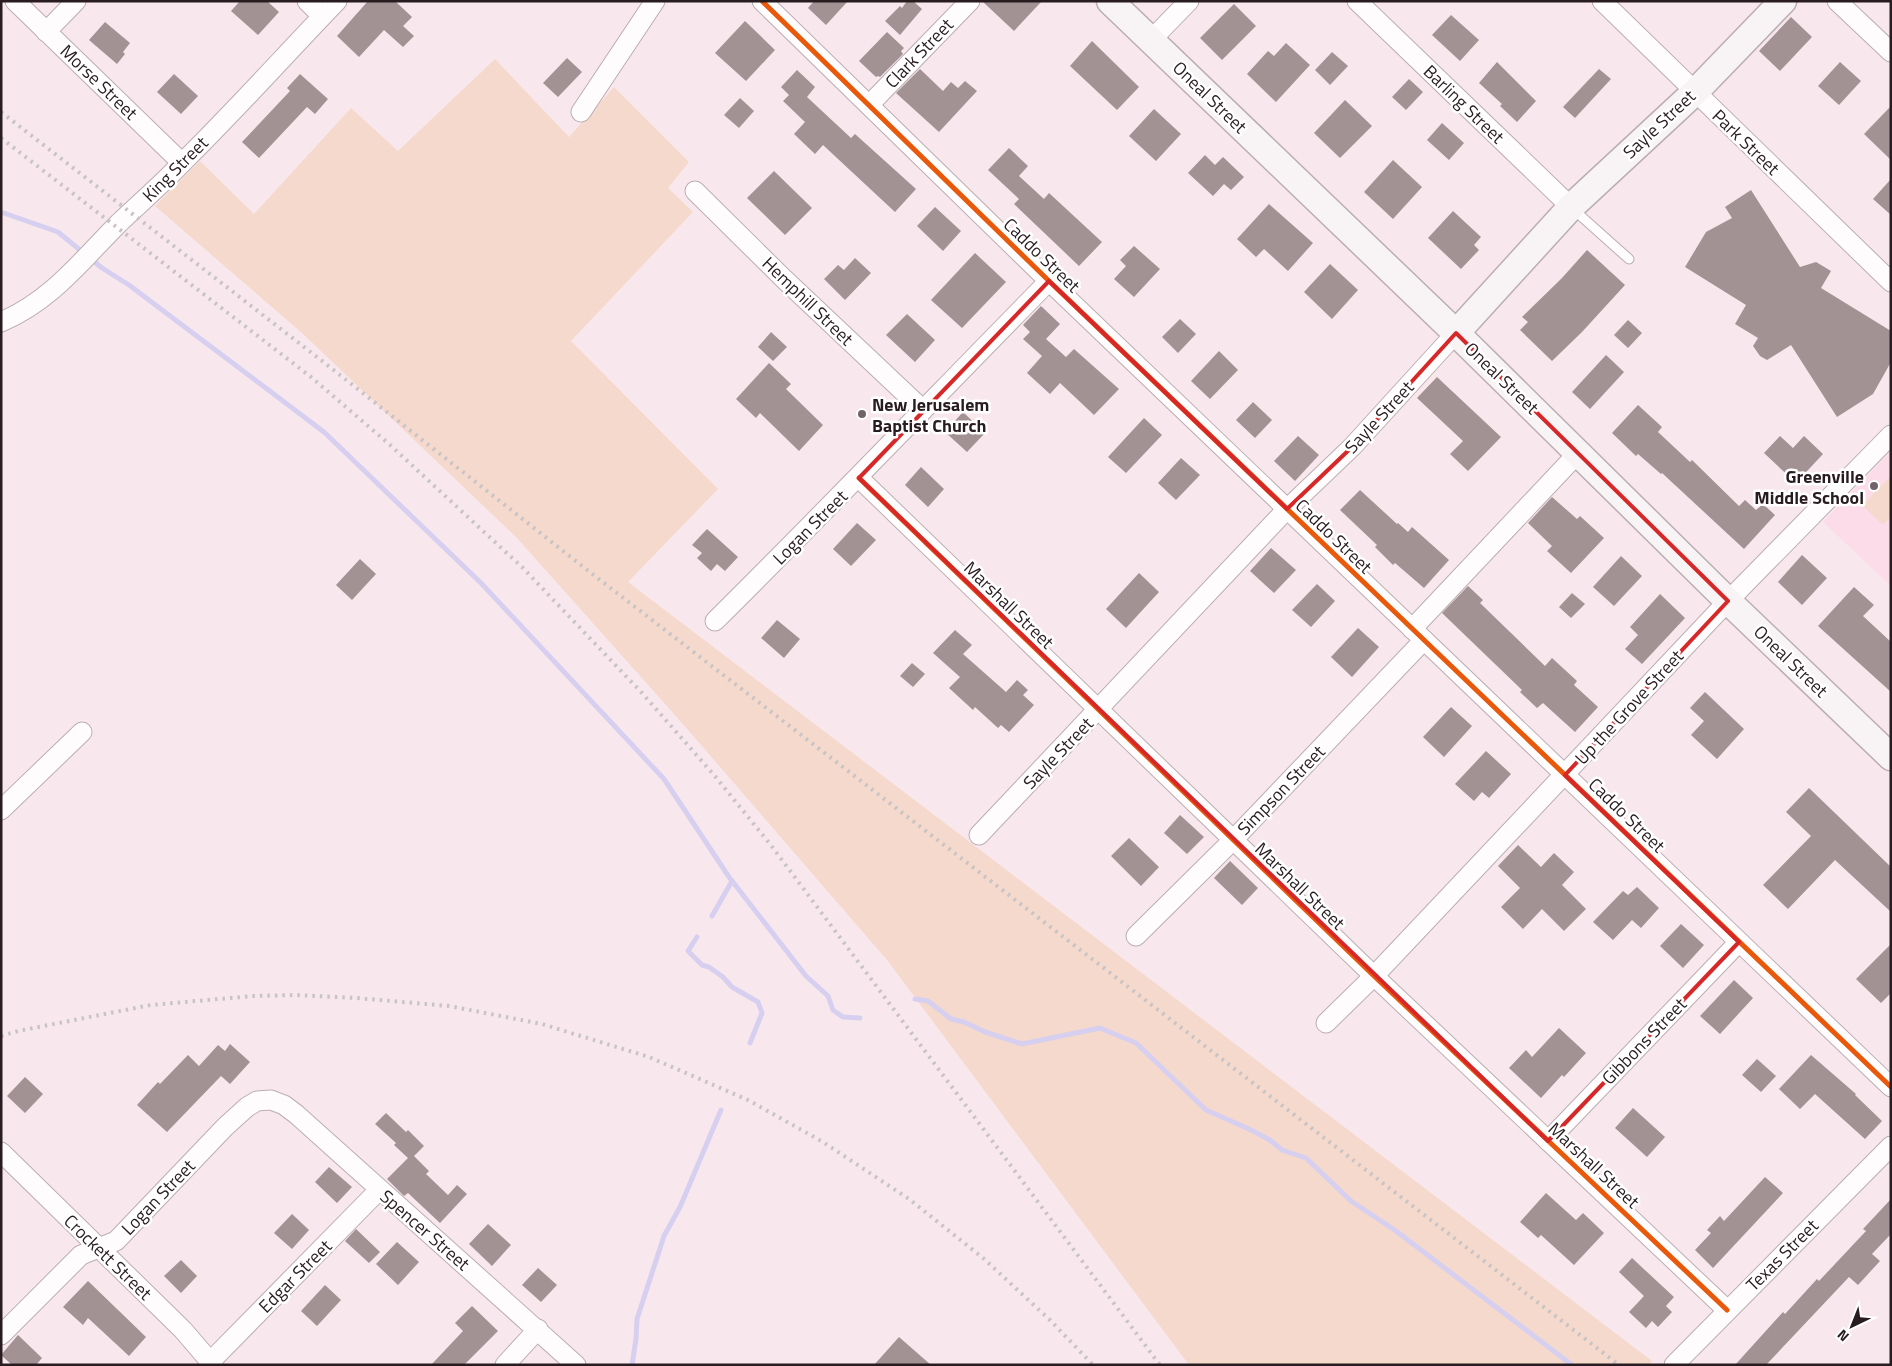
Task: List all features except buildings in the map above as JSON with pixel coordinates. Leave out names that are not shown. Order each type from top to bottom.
[{"type":"street","name":"Morse Street","points":[[15,1],[182,163]]},
{"type":"street","points":[[46,32],[76,1]]},
{"type":"street","points":[[307,1],[322,16]]},
{"type":"street","name":"King Street","points":[[1,322],[17,316],[37,303],[75,270],[182,163],[337,1]]},
{"type":"street","points":[[582,112],[654,1]]},
{"type":"street","name":"Caddo Street","points":[[762,1],[1049,281],[1891,1087]]},
{"type":"street","name":"Clark Street","points":[[869,105],[970,1]]},
{"type":"street","name":"Oneal Street","points":[[1110,1],[1579,452],[1728,601],[1889,752]]},
{"type":"street","points":[[1151,40],[1189,1]]},
{"type":"street","name":"Barling Street","points":[[1357,1],[1571,207]]},
{"type":"street","name":"Park Street","points":[[1602,1],[1891,282]]},
{"type":"street","name":"Sayle Street","points":[[979,835],[1287,509],[1352,447],[1571,207],[1694,92],[1783,1]]},
{"type":"street","points":[[1837,1],[1891,52]]},
{"type":"street","name":"Hemphill Street","points":[[695,191],[784,279],[923,410]]},
{"type":"street","name":"Logan Street","points":[[715,621],[859,478],[1049,281]]},
{"type":"street","name":"Up the Grove Street","points":[[1326,1023],[1374,976],[1728,601],[1891,435]]},
{"type":"street","name":"Simpson Street","points":[[1136,936],[1233,840],[1418,635],[1579,452]]},
{"type":"street","name":"Marshall Street","points":[[859,478],[1374,976],[1727,1310]]},
{"type":"street","points":[[1,810],[82,732]]},
{"type":"street","name":"Gibbons Street","points":[[1548,1141],[1739,942]]},
{"type":"street","name":"Logan Street","points":[[1,1335],[81,1255],[116,1241],[246,1107],[257,1101],[271,1100]]},
{"type":"street","name":"Spencer Street","points":[[271,1100],[284,1105],[296,1114],[576,1365]]},
{"type":"street","name":"Texas Street","points":[[1674,1365],[1891,1146]]},
{"type":"street","name":"Crockett Street","points":[[1,1152],[183,1330],[212,1363]]},
{"type":"street","name":"Edgar Street","points":[[212,1363],[379,1190]]},
{"type":"street","points":[[505,1365],[538,1329]]},
{"type":"lane","points":[[1571,207],[1629,259]]},
{"type":"highlighted area","points":[[1049,281],[1287,509],[1352,447],[1456,333],[1728,601],[1565,775],[1739,942],[1548,1141],[859,478]]},
{"type":"shaded area","points":[[495,59],[569,137],[614,87],[689,162],[668,188],[693,212],[571,341],[718,489],[628,582],[1652,1361],[1649,1365],[1189,1365],[887,960],[682,723],[517,538],[302,333],[155,206],[200,161],[254,214],[351,108],[398,151]]},
{"type":"shaded area","name":"Greenville Middle School","points":[[1891,451],[1891,586],[1823,522]]},
{"type":"shaded area","points":[[1891,476],[1891,516],[1883,525],[1862,505]]},
{"type":"waterway","points":[[1,212],[58,232],[102,268],[129,285],[324,432],[481,583],[664,779],[729,877],[806,976],[828,996],[833,1010],[843,1017],[860,1018]]},
{"type":"waterway","points":[[712,916],[732,881]]},
{"type":"waterway","points":[[697,937],[688,951],[702,965],[709,967],[723,977],[732,987],[758,1002],[762,1013],[750,1043]]},
{"type":"waterway","points":[[915,999],[928,1001],[951,1019],[1022,1044],[1100,1028],[1136,1043],[1206,1110],[1270,1140],[1282,1150],[1306,1158],[1351,1201],[1396,1231],[1572,1365]]},
{"type":"waterway","points":[[632,1365],[637,1319],[664,1236],[680,1207],[721,1110]]},
{"type":"railway","points":[[1,112],[326,364],[591,573],[1619,1365]]},
{"type":"railway","points":[[1,138],[311,377],[389,444],[523,568],[642,693],[714,775],[770,844],[1160,1365]]},
{"type":"railway","points":[[1,1036],[151,1005],[253,996],[296,995],[449,1006],[542,1024],[649,1057],[748,1100],[823,1142],[909,1199],[983,1258],[1050,1320],[1093,1365]]},
{"type":"cycle path","points":[[762,1],[1049,281],[1891,1087]]},
{"type":"cycle path","points":[[859,478],[1374,976],[1727,1310]]},
{"type":"place","name":"New Jerusalem Baptist Church","points":[[862,414]]},
{"type":"place","name":"Greenville Middle School","points":[[1874,486]]}]
